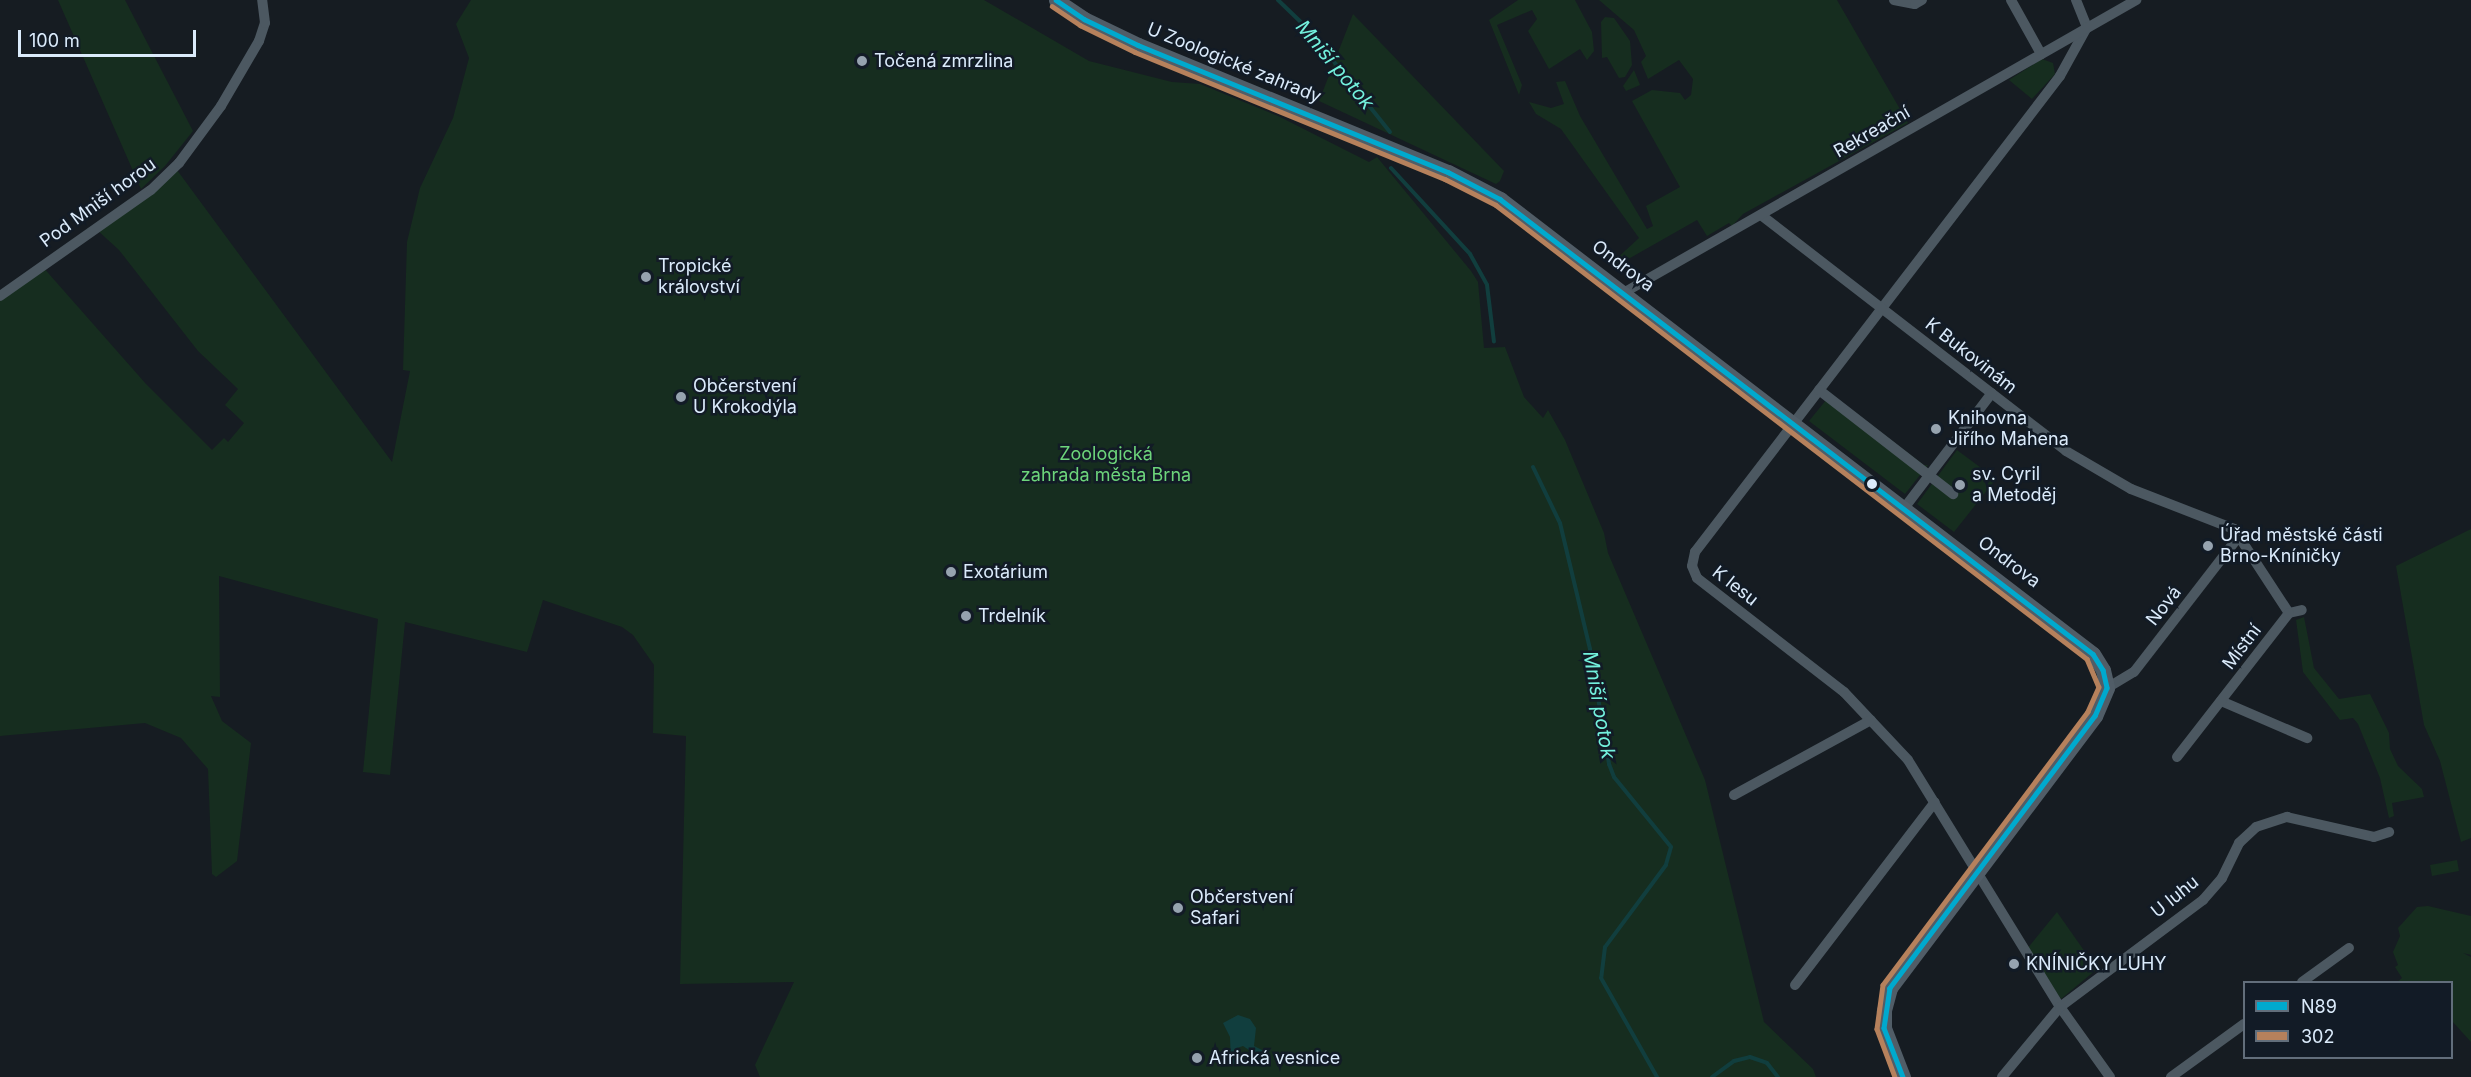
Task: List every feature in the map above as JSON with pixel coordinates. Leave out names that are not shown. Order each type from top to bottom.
[{"type":"street","name":"Pod Mniší horou","points":[[0,296],[151,190],[179,163],[220,106],[259,41],[265,23],[262,0]]},
{"type":"street","name":"U Zoologické zahrady","points":[[1056,0],[1084,19],[1138,45],[1448,172],[1500,199]]},
{"type":"street","points":[[1894,0],[1915,4],[1922,0]]},
{"type":"street","points":[[2011,0],[2041,54]]},
{"type":"street","points":[[2076,0],[2087,27]]},
{"type":"street","name":"Rekreační","points":[[1625,292],[2136,0]]},
{"type":"street","name":"K lesu","points":[[2087,27],[2060,76],[1695,552],[1692,566],[1697,578],[1844,692],[1908,760],[1978,870],[2060,1007],[2110,1077]]},
{"type":"street","name":"Ondrova","points":[[1500,199],[1625,292],[2083,645],[2103,670],[2107,688]]},
{"type":"street","name":"K Bukovinám","points":[[1761,215],[2066,451],[2131,489],[2234,529],[2289,613]]},
{"type":"street","points":[[1819,390],[1953,494]]},
{"type":"street","points":[[1905,507],[1992,393]]},
{"type":"street","name":"Nová","points":[[2107,688],[2134,672],[2240,535]]},
{"type":"street","points":[[2289,613],[2302,610]]},
{"type":"street","name":"Místní","points":[[2177,757],[2289,613]]},
{"type":"street","points":[[1903,1077],[1885,1033],[1884,1011],[1888,994],[1904,967],[2090,725],[2107,688]]},
{"type":"street","points":[[2221,701],[2307,738]]},
{"type":"street","points":[[1734,795],[1871,720]]},
{"type":"street","points":[[1795,985],[1935,802]]},
{"type":"street","name":"U luhu","points":[[2002,1077],[2060,1007],[2203,900],[2222,878],[2239,843],[2256,827],[2287,817],[2374,837],[2389,832]]},
{"type":"street","points":[[2303,981],[2349,948]]},
{"type":"street","points":[[2171,1077],[2243,1025]]},
{"type":"green space","points":[[58,0],[125,0],[193,131],[165,166],[141,189]]},
{"type":"green space","name":"Zoologická zahrada města Brna","points":[[471,0],[984,0],[1089,61],[1172,82],[1200,84],[1278,116],[1369,162],[1377,157],[1478,282],[1484,348],[1505,347],[1524,397],[1543,418],[1548,410],[1565,440],[1604,533],[1608,553],[1705,780],[1764,1022],[1813,1069],[1816,1077],[760,1077],[755,1065],[794,982],[680,984],[686,736],[653,733],[654,665],[633,635],[622,627],[543,600],[527,652],[405,622],[390,775],[363,772],[378,619],[219,576],[220,697],[211,696],[222,721],[251,743],[237,861],[216,877],[212,874],[208,769],[181,738],[145,723],[0,736],[0,300],[42,266],[146,384],[212,450],[224,438],[228,442],[244,423],[225,405],[238,389],[198,351],[119,250],[96,229],[177,170],[392,462],[410,371],[403,370],[407,242],[420,188],[453,118],[469,58],[456,24]]},
{"type":"green space","points":[[1518,0],[1575,0],[1592,32],[1594,51],[1587,60],[1580,49],[1549,69],[1528,31],[1537,19],[1532,10],[1497,25],[1522,85],[1519,95],[1489,20]]},
{"type":"green space","points":[[1599,0],[1837,0],[1908,123],[1743,214],[1732,226],[1729,223],[1707,236],[1697,220],[1616,266],[1614,261],[1639,238],[1561,129],[1536,114],[1529,102],[1551,108],[1564,104],[1556,82],[1565,81],[1580,116],[1647,229],[1653,226],[1646,206],[1680,187],[1632,101],[1652,90],[1680,93],[1685,100],[1691,95],[1693,79],[1679,60],[1648,79],[1641,62],[1646,56],[1634,30]]},
{"type":"green space","points":[[1353,14],[1504,171],[1500,181],[1496,184],[1319,101]]},
{"type":"green space","points":[[1605,17],[1614,18],[1630,41],[1632,65],[1625,77],[1619,78],[1607,57],[1602,58],[1601,22]]},
{"type":"green space","points":[[2042,59],[2053,63],[2055,74],[2032,99],[2009,80]]},
{"type":"green space","points":[[1634,70],[1640,85],[1626,91],[1623,86]]},
{"type":"green space","points":[[1831,394],[1924,465],[1928,465],[1905,494],[1809,421]]},
{"type":"green space","points":[[1957,450],[1996,479],[1954,532],[1917,504]]},
{"type":"green space","points":[[2471,529],[2471,838],[2461,842],[2440,761],[2424,725],[2396,566]]},
{"type":"green space","points":[[2304,617],[2314,668],[2339,699],[2370,694],[2389,733],[2390,749],[2398,766],[2422,789],[2424,797],[2392,803],[2394,816],[2389,818],[2380,778],[2358,724],[2353,718],[2340,720],[2303,672],[2296,620]]},
{"type":"green space","points":[[2457,860],[2459,871],[2432,876],[2430,865]]},
{"type":"green space","points":[[2428,906],[2471,916],[2471,955],[2463,953],[2471,957],[2471,1042],[2453,1022],[2453,981],[2398,981],[2402,978],[2395,967],[2398,965],[2393,952],[2400,936],[2398,928],[2417,907]]},
{"type":"green space","points":[[2057,912],[2097,969],[2061,999],[2027,949]]},
{"type":"shaded area","points":[[1238,1015],[1250,1019],[1256,1028],[1254,1046],[1270,1054],[1255,1065],[1231,1064],[1230,1037],[1223,1023]],"holes":[[[1243,1046],[1255,1054],[1254,1059],[1237,1059],[1237,1048]]]},
{"type":"waterway","name":"Mniší potok","points":[[1278,0],[1307,28],[1390,132]]},
{"type":"waterway","name":"Mniší potok","points":[[1391,168],[1470,254],[1487,285],[1494,342]]},
{"type":"waterway","name":"Mniší potok","points":[[1533,467],[1560,523],[1590,649],[1609,764],[1614,777],[1671,847],[1666,865],[1605,947],[1601,978],[1657,1077]]},
{"type":"waterway","name":"Mniší potok","points":[[1712,1077],[1734,1061],[1750,1057],[1767,1063],[1778,1077]]},
{"type":"transit line","name":"N89","points":[[1056,0],[1084,19],[1138,45],[1448,172],[1500,199],[2093,654],[2103,670],[2107,688],[2095,716],[1890,988],[1884,1028],[1903,1077]]},
{"type":"transit line","name":"302","points":[[1052,6],[1080,25],[1135,52],[1445,179],[1496,205],[2087,659],[2099,687],[2088,712],[1883,985],[1877,1029],[1895,1077]]},
{"type":"place","name":"Točená zmrzlina","points":[[862,61]]},
{"type":"place","name":"Tropické království","points":[[646,277]]},
{"type":"place","name":"Občerstvení U Krokodýla","points":[[681,397]]},
{"type":"place","name":"Knihovna Jiřího Mahena","points":[[1936,429]]},
{"type":"place","name":"sv. Cyril a Metoděj","points":[[1960,485]]},
{"type":"place","name":"Úřad městské části Brno-Kníničky","points":[[2208,546]]},
{"type":"place","name":"Exotárium","points":[[951,572]]},
{"type":"place","name":"Trdelník","points":[[966,616]]},
{"type":"place","name":"Občerstvení Safari","points":[[1178,908]]},
{"type":"place","name":"KNÍNIČKY LUHY","points":[[2014,964]]},
{"type":"place","name":"Africká vesnice","points":[[1197,1058]]}]
